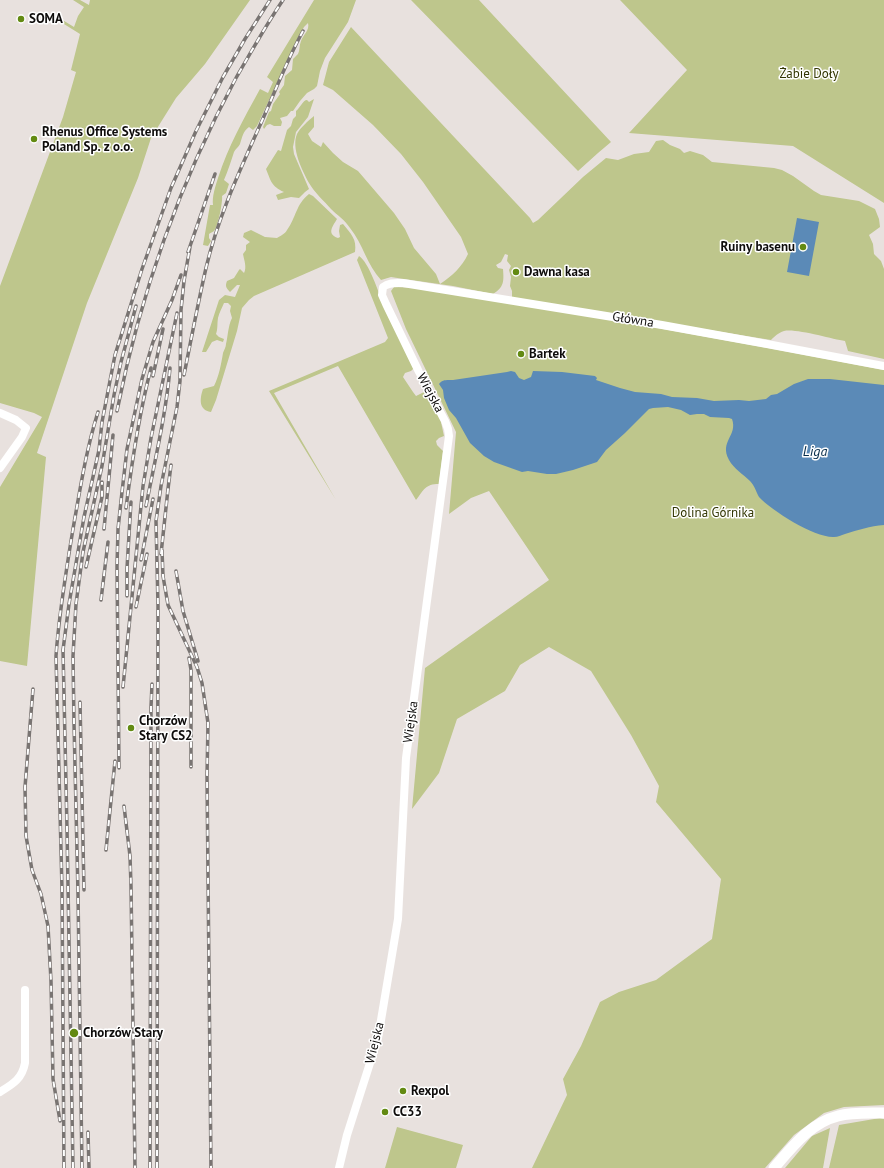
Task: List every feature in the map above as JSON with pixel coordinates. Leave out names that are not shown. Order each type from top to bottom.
[{"type":"street","name":"Główna","points":[[383,287],[386,284],[391,283],[404,283],[662,325],[884,366]]},
{"type":"street","name":"Wiejska","points":[[339,1168],[347,1135],[379,1034],[382,1007],[398,919],[406,758],[449,436],[445,421],[382,295],[383,287]]},
{"type":"street","points":[[0,413],[16,420],[26,428],[22,437],[0,468]]},
{"type":"street","points":[[0,1092],[13,1084],[24,1071],[25,990]]},
{"type":"street","points":[[774,1168],[797,1141],[810,1130],[823,1122],[838,1116],[884,1113]]},
{"type":"green space","points":[[73,0],[80,0],[89,5],[90,0],[250,0],[205,64],[176,98],[151,138],[138,178],[87,303],[37,453],[46,457],[27,666],[0,661],[0,487],[42,417],[34,413],[0,403],[0,286],[63,117],[76,72],[71,70],[80,34],[56,19],[56,16],[74,27],[78,16],[84,7]]},
{"type":"green space","points":[[314,0],[356,0],[348,22],[325,58],[320,71],[317,86],[307,93],[293,111],[291,111],[287,116],[280,118],[282,122],[281,126],[274,126],[270,124],[264,129],[263,127],[269,112],[271,111],[273,104],[280,94],[279,92],[284,85],[285,76],[292,70],[293,59],[298,54],[301,41],[308,28],[308,23],[304,27],[257,126],[253,130],[249,127],[245,130],[239,145],[234,152],[224,180],[229,184],[226,193],[222,196],[216,229],[209,234],[211,241],[208,246],[203,245],[210,205],[213,205],[213,195],[231,144],[260,89],[268,93],[273,82],[267,77]]},
{"type":"green space","points":[[411,0],[479,0],[611,142],[578,171]]},
{"type":"green space","name":"Żabie Doły","points":[[620,0],[884,0],[884,203],[793,146],[629,133],[687,70]]},
{"type":"green space","points":[[351,27],[530,218],[533,223],[606,158],[618,160],[634,154],[649,152],[656,141],[663,140],[680,149],[684,153],[690,151],[703,155],[712,162],[782,170],[821,195],[859,201],[875,209],[880,227],[869,235],[873,244],[874,254],[881,261],[884,269],[884,359],[848,351],[845,341],[805,332],[789,330],[784,331],[771,340],[512,298],[510,286],[511,277],[509,270],[511,266],[507,261],[508,255],[505,254],[501,262],[496,265],[498,268],[503,269],[502,284],[493,294],[453,286],[391,277],[381,280],[372,268],[346,222],[331,209],[314,190],[309,183],[301,165],[295,146],[297,134],[314,116],[314,127],[308,134],[312,141],[321,147],[323,142],[343,162],[358,171],[394,213],[405,229],[414,248],[436,274],[440,284],[456,271],[468,254],[461,237],[423,182],[401,154],[373,125],[333,90],[323,85],[329,62]]},
{"type":"green space","points":[[314,99],[308,117],[296,132],[293,147],[294,154],[309,189],[299,198],[291,197],[278,200],[276,195],[284,192],[270,180],[266,169],[278,150],[281,151],[287,130],[291,126],[293,119],[296,116],[296,111],[306,100],[309,102]]},
{"type":"green space","points":[[309,194],[337,219],[331,232],[334,236],[338,238],[340,237],[340,225],[343,224],[349,231],[354,240],[355,252],[254,296],[249,300],[242,308],[237,331],[216,400],[211,412],[207,411],[202,406],[201,396],[203,389],[214,386],[219,374],[232,318],[230,311],[231,306],[228,303],[224,303],[219,314],[216,334],[224,339],[223,342],[217,340],[212,342],[206,352],[202,352],[219,300],[225,295],[235,297],[240,285],[237,285],[230,292],[226,286],[227,281],[234,278],[240,269],[244,273],[245,271],[243,254],[246,250],[246,245],[250,242],[243,237],[244,233],[251,230],[265,237],[277,238],[281,236],[290,225],[301,202]]},
{"type":"green space","points":[[359,256],[363,259],[370,271],[384,306],[414,368],[405,373],[403,377],[416,396],[426,391],[441,422],[444,436],[436,441],[437,445],[443,451],[439,484],[428,486],[416,500],[338,366],[274,393],[336,500],[269,391],[385,342],[388,338],[357,260]]},
{"type":"green space","name":"Dolina Górnika","points":[[394,287],[442,289],[884,370],[884,1105],[844,1107],[824,1113],[794,1135],[765,1168],[532,1168],[567,1095],[563,1079],[581,1046],[600,1002],[619,992],[656,980],[712,939],[721,879],[656,802],[659,786],[631,735],[591,671],[549,647],[520,665],[505,691],[457,719],[439,773],[412,809],[425,668],[549,580],[489,491],[471,498],[449,514],[456,432],[406,329],[391,291]]},
{"type":"green space","points":[[880,1118],[884,1119],[884,1168],[829,1168],[839,1125]]},
{"type":"green space","points":[[397,1127],[463,1145],[456,1168],[385,1168]]},
{"type":"green space","points":[[830,1128],[823,1168],[785,1168],[812,1136]]},
{"type":"water","name":"Ruiny basenu","points":[[797,218],[819,222],[809,276],[787,272]]},
{"type":"water","name":"Liga","points":[[511,371],[515,372],[519,378],[524,380],[531,377],[533,371],[562,372],[595,376],[597,378],[596,380],[635,392],[714,401],[749,401],[766,399],[794,384],[808,379],[830,379],[884,385],[884,525],[864,528],[834,537],[816,533],[794,523],[765,503],[759,497],[752,483],[736,469],[729,460],[726,448],[733,430],[732,419],[710,417],[704,414],[690,415],[681,410],[668,407],[649,409],[606,450],[597,462],[573,470],[556,474],[528,471],[522,472],[494,462],[484,456],[470,443],[456,418],[449,410],[444,398],[443,390],[439,384],[445,380]]},
{"type":"railway","points":[[73,1168],[63,650],[69,604],[84,517],[99,450],[102,422],[115,355],[142,269],[171,188],[196,131],[223,77],[270,0]]},
{"type":"railway","points":[[117,411],[137,325],[164,240],[180,198],[216,117],[236,78],[283,0]]},
{"type":"railway","points":[[184,375],[206,268],[223,212],[286,65],[303,31]]},
{"type":"railway","points":[[188,252],[215,174]]},
{"type":"railway","points":[[157,1168],[158,606],[156,521],[161,486],[177,407],[180,381],[181,310],[190,247]]},
{"type":"railway","points":[[119,768],[117,566],[118,529],[127,449],[142,379],[153,342],[172,300],[181,275]]},
{"type":"railway","points":[[82,1168],[73,656],[76,604],[83,552],[102,466],[114,395],[136,306]]},
{"type":"railway","points":[[123,687],[143,486],[151,438],[177,313]]},
{"type":"railway","points":[[153,376],[163,329]]},
{"type":"railway","points":[[126,508],[136,438],[151,368]]},
{"type":"railway","points":[[146,506],[163,420],[170,368]]},
{"type":"railway","points":[[64,1168],[62,889],[56,656],[65,576],[73,529],[87,455],[98,412]]},
{"type":"railway","points":[[104,529],[113,435]]},
{"type":"railway","points":[[161,554],[171,465]]},
{"type":"railway","points":[[86,567],[102,497],[102,482]]},
{"type":"railway","points":[[141,560],[153,499]]},
{"type":"railway","points":[[127,596],[131,502]]},
{"type":"railway","points":[[101,600],[108,542]]},
{"type":"railway","points":[[162,550],[163,576],[168,605],[197,667],[202,683],[208,723],[207,776],[211,1168]]},
{"type":"railway","points":[[136,607],[147,554]]},
{"type":"railway","points":[[176,571],[183,611],[198,661]]},
{"type":"railway","points":[[189,658],[191,670],[191,767]]},
{"type":"railway","points":[[150,1168],[152,684]]},
{"type":"railway","points":[[33,689],[25,787],[26,836],[32,870],[41,894],[48,926],[51,981],[53,1079],[60,1121]]},
{"type":"railway","points":[[80,702],[84,890]]},
{"type":"railway","points":[[106,850],[115,761]]},
{"type":"railway","points":[[124,806],[130,856],[131,886],[135,1168]]},
{"type":"railway","points":[[88,1132],[89,1168]]},
{"type":"place","name":"SOMA","points":[[21,19]]},
{"type":"place","name":"Rhenus Office Systems Poland Sp. z o.o.","points":[[34,139]]},
{"type":"place","name":"Ruiny basenu","points":[[803,247]]},
{"type":"place","name":"Dawna kasa","points":[[516,272]]},
{"type":"place","name":"Bartek","points":[[521,354]]},
{"type":"place","name":"Chorzów Stary CS2","points":[[131,728]]},
{"type":"place","name":"Chorzów Stary","points":[[74,1033]]},
{"type":"place","name":"Rexpol","points":[[403,1091]]},
{"type":"place","name":"CC33","points":[[385,1112]]}]
